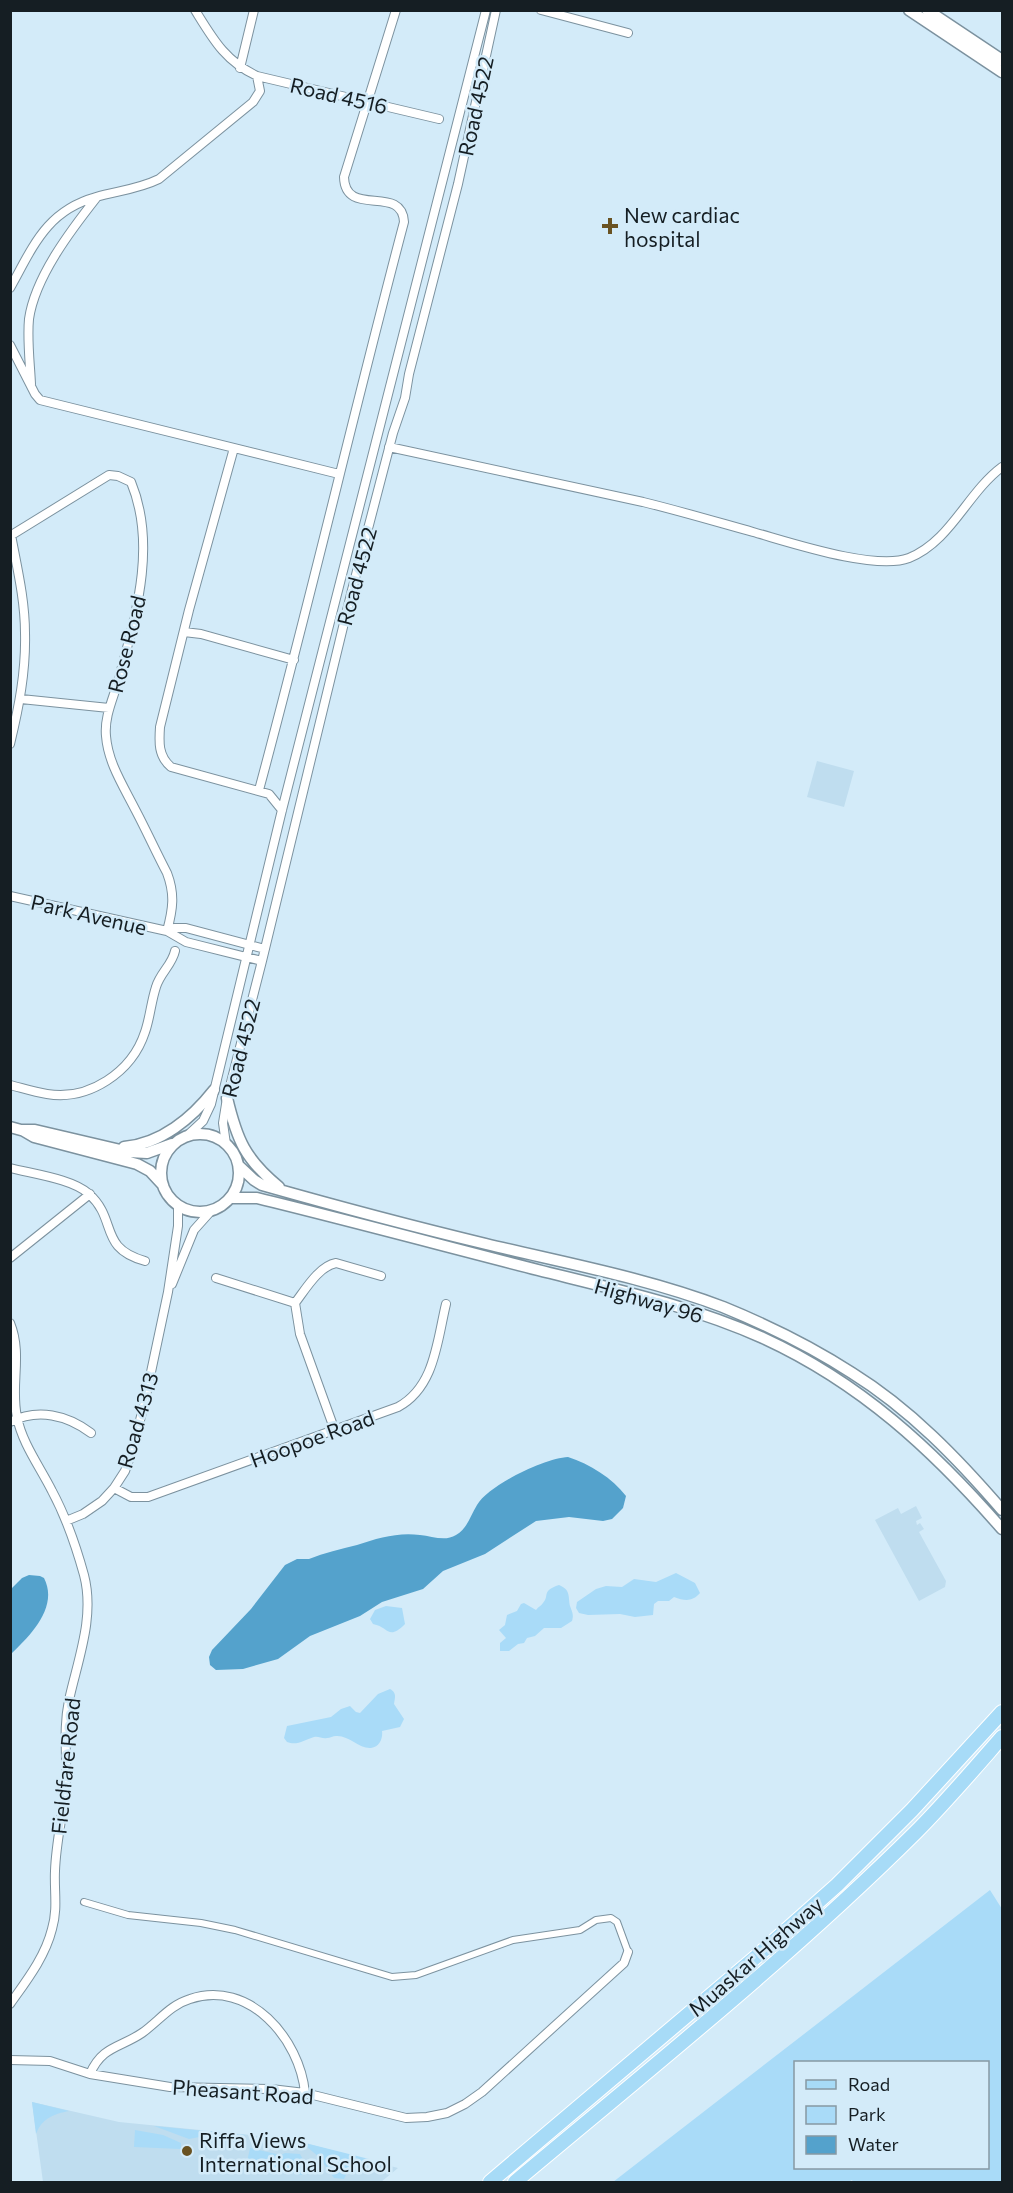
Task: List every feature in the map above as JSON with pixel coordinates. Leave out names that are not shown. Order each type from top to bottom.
[{"type":"main road","name":"Muaskar Highway","points":[[490,2182],[757,1956],[837,1885],[912,1810],[1002,1712]]},
{"type":"main road","name":"Muaskar Highway","points":[[515,2182],[761,1975],[842,1902],[918,1830],[1002,1737]]},
{"type":"street","name":"Road 4516","points":[[195,10],[221,50],[240,68],[257,76],[439,119]]},
{"type":"street","points":[[240,68],[254,10]]},
{"type":"street","points":[[258,790],[294,660],[404,222],[399,206],[349,195],[344,186],[344,177],[396,10]]},
{"type":"street","name":"Road 4522","points":[[189,1134],[203,1120],[211,1104],[288,786],[486,10]]},
{"type":"street","name":"Road 4522","points":[[226,1144],[223,1123],[227,1098],[314,742],[389,447],[405,398],[409,374],[458,184],[496,10]]},
{"type":"street","points":[[541,10],[628,33]]},
{"type":"street","points":[[909,10],[1002,72]]},
{"type":"street","points":[[927,10],[1002,60]]},
{"type":"street","points":[[10,288],[40,235],[62,211],[97,196],[141,186],[159,179],[253,102],[260,91],[257,76]]},
{"type":"street","points":[[31,387],[28,339],[30,317],[37,292],[59,251],[97,196]]},
{"type":"street","points":[[10,345],[40,400],[339,474]]},
{"type":"street","points":[[389,447],[644,503],[795,544],[885,562],[907,559],[942,537],[974,493],[1002,467]]},
{"type":"street","points":[[234,448],[160,727],[159,746],[165,762],[171,767],[269,794],[282,810]]},
{"type":"street","name":"Rose Road","points":[[11,536],[109,475],[118,476],[130,482],[141,513],[144,533],[143,563],[138,601],[119,679],[109,708],[105,734],[110,758],[119,780],[172,886],[173,907],[167,931]]},
{"type":"street","points":[[10,744],[21,699],[25,631],[11,536]]},
{"type":"street","points":[[184,632],[201,634],[294,660]]},
{"type":"street","points":[[21,699],[109,708]]},
{"type":"street","points":[[269,794],[288,786]]},
{"type":"street","name":"Park Avenue","points":[[10,896],[167,931],[186,942],[262,961]]},
{"type":"street","name":"Park Avenue","points":[[167,931],[178,927],[190,929],[265,949]]},
{"type":"street","points":[[186,942],[190,929]]},
{"type":"street","points":[[10,1085],[47,1094],[68,1094],[99,1085],[117,1074],[141,1042],[156,986],[171,964],[175,951]]},
{"type":"street","points":[[111,1149],[147,1143],[161,1136],[189,1118],[214,1090]]},
{"type":"street","points":[[227,1098],[237,1137],[246,1154],[255,1167],[284,1191]]},
{"type":"street","points":[[16,1128],[35,1130],[111,1149],[147,1153],[172,1144],[189,1134],[202,1133],[226,1144],[234,1154],[239,1166],[240,1177],[233,1198],[222,1207],[211,1211],[190,1212],[172,1199],[150,1171],[137,1164],[34,1137],[16,1128]]},
{"type":"street","points":[[163,1185],[161,1173],[163,1160],[172,1144]]},
{"type":"street","name":"Highway 96","points":[[239,1166],[262,1185],[656,1286],[722,1307],[766,1326],[853,1373],[891,1400],[953,1455],[1002,1510]]},
{"type":"street","points":[[10,1168],[79,1186],[90,1194],[105,1217],[113,1242],[121,1251],[131,1257],[146,1261]]},
{"type":"street","points":[[10,1258],[90,1194]]},
{"type":"street","name":"Highway 96","points":[[233,1198],[257,1198],[677,1305],[764,1338],[842,1383],[879,1408],[949,1470],[1002,1529]]},
{"type":"street","name":"Road 4313","points":[[66,1521],[83,1514],[102,1501],[125,1471],[136,1439],[168,1292],[178,1226],[178,1205]]},
{"type":"street","name":"Road 4313","points":[[168,1292],[194,1230],[211,1211]]},
{"type":"street","points":[[295,1303],[332,1264],[336,1263],[381,1276]]},
{"type":"street","points":[[216,1278],[295,1303]]},
{"type":"street","points":[[295,1303],[300,1334],[335,1431]]},
{"type":"street","name":"Hoopoe Road","points":[[114,1488],[131,1497],[148,1497],[398,1407],[415,1396],[428,1375],[446,1304]]},
{"type":"street","points":[[10,1323],[18,1352],[14,1420],[29,1415],[61,1417],[80,1425],[91,1433]]},
{"type":"street","name":"Fieldfare Road","points":[[10,2004],[42,1956],[56,1911],[56,1850],[66,1781],[65,1730],[69,1697],[86,1629],[87,1609],[84,1576],[66,1521],[14,1420]]},
{"type":"street","points":[[84,1902],[128,1916],[201,1923],[235,1930],[392,1977],[416,1975],[513,1940],[580,1930],[596,1920],[611,1918],[616,1920],[628,1952]]},
{"type":"street","name":"Pheasant Road","points":[[10,2060],[50,2061],[90,2074],[132,2082],[192,2089],[305,2093],[406,2118],[437,2116],[456,2109],[482,2092],[624,1963],[628,1952]]},
{"type":"street","points":[[90,2074],[96,2062],[105,2052],[141,2034],[174,2006],[198,1996],[224,1995],[249,2003],[266,2017],[293,2052],[301,2070],[305,2093]]},
{"type":"shaded area","points":[[817,761],[854,771],[844,807],[807,797]]},
{"type":"shaded area","points":[[916,1506],[922,1518],[916,1521],[917,1525],[920,1523],[924,1529],[919,1532],[946,1581],[945,1587],[919,1601],[875,1520],[898,1508],[901,1514]]},
{"type":"shaded area","name":"Riffa Views International School","points":[[32,2102],[119,2122],[290,2139],[398,2168],[381,2182],[43,2182]]},
{"type":"green space","points":[[676,1573],[695,1583],[700,1593],[688,1600],[674,1597],[669,1601],[658,1601],[654,1604],[653,1615],[635,1617],[620,1614],[588,1615],[579,1613],[576,1608],[577,1602],[596,1589],[606,1586],[622,1587],[634,1579],[656,1582]]},
{"type":"green space","points":[[559,1585],[566,1589],[568,1594],[573,1615],[572,1621],[561,1628],[544,1628],[509,1651],[500,1651],[500,1643],[506,1638],[499,1630],[505,1625],[507,1615],[517,1611],[524,1603],[536,1610],[545,1600],[548,1591]]},
{"type":"green space","points":[[386,1606],[402,1608],[405,1624],[395,1632],[389,1632],[373,1624],[370,1619],[375,1610]]},
{"type":"green space","points":[[390,1689],[395,1694],[394,1704],[404,1719],[400,1727],[382,1731],[377,1746],[367,1748],[341,1736],[314,1737],[294,1743],[287,1742],[284,1738],[287,1726],[331,1717],[341,1709],[350,1706],[360,1713],[378,1694]]},
{"type":"green space","points":[[990,1890],[1002,1909],[1002,2182],[853,2182],[852,2180],[848,2182],[613,2182]]},
{"type":"green space","points":[[32,2102],[69,2111],[49,2118],[36,2134]]},
{"type":"green space","points":[[154,2126],[246,2135],[233,2139],[215,2134],[189,2139]]},
{"type":"green space","points":[[135,2130],[163,2135],[181,2143],[181,2149],[134,2147]]},
{"type":"green space","points":[[301,2142],[369,2159],[354,2166],[344,2179],[334,2178],[319,2157]]},
{"type":"green space","points":[[250,2148],[281,2155],[300,2154],[305,2163],[302,2175],[247,2162]]},
{"type":"water","points":[[568,1457],[600,1472],[626,1496],[623,1508],[612,1519],[603,1521],[569,1517],[536,1521],[485,1554],[443,1571],[423,1589],[382,1602],[360,1616],[310,1636],[278,1659],[243,1669],[216,1670],[210,1665],[209,1657],[212,1650],[251,1609],[285,1565],[297,1559],[309,1559],[388,1536],[412,1534],[452,1537],[463,1529],[483,1497],[493,1489],[532,1467]]},
{"type":"water","points":[[29,1575],[44,1578],[48,1589],[48,1600],[34,1630],[11,1654],[11,1589],[22,1578]]},
{"type":"place","name":"New cardiac hospital","points":[[610,226]]},
{"type":"place","name":"Riffa Views International School","points":[[187,2151]]}]
